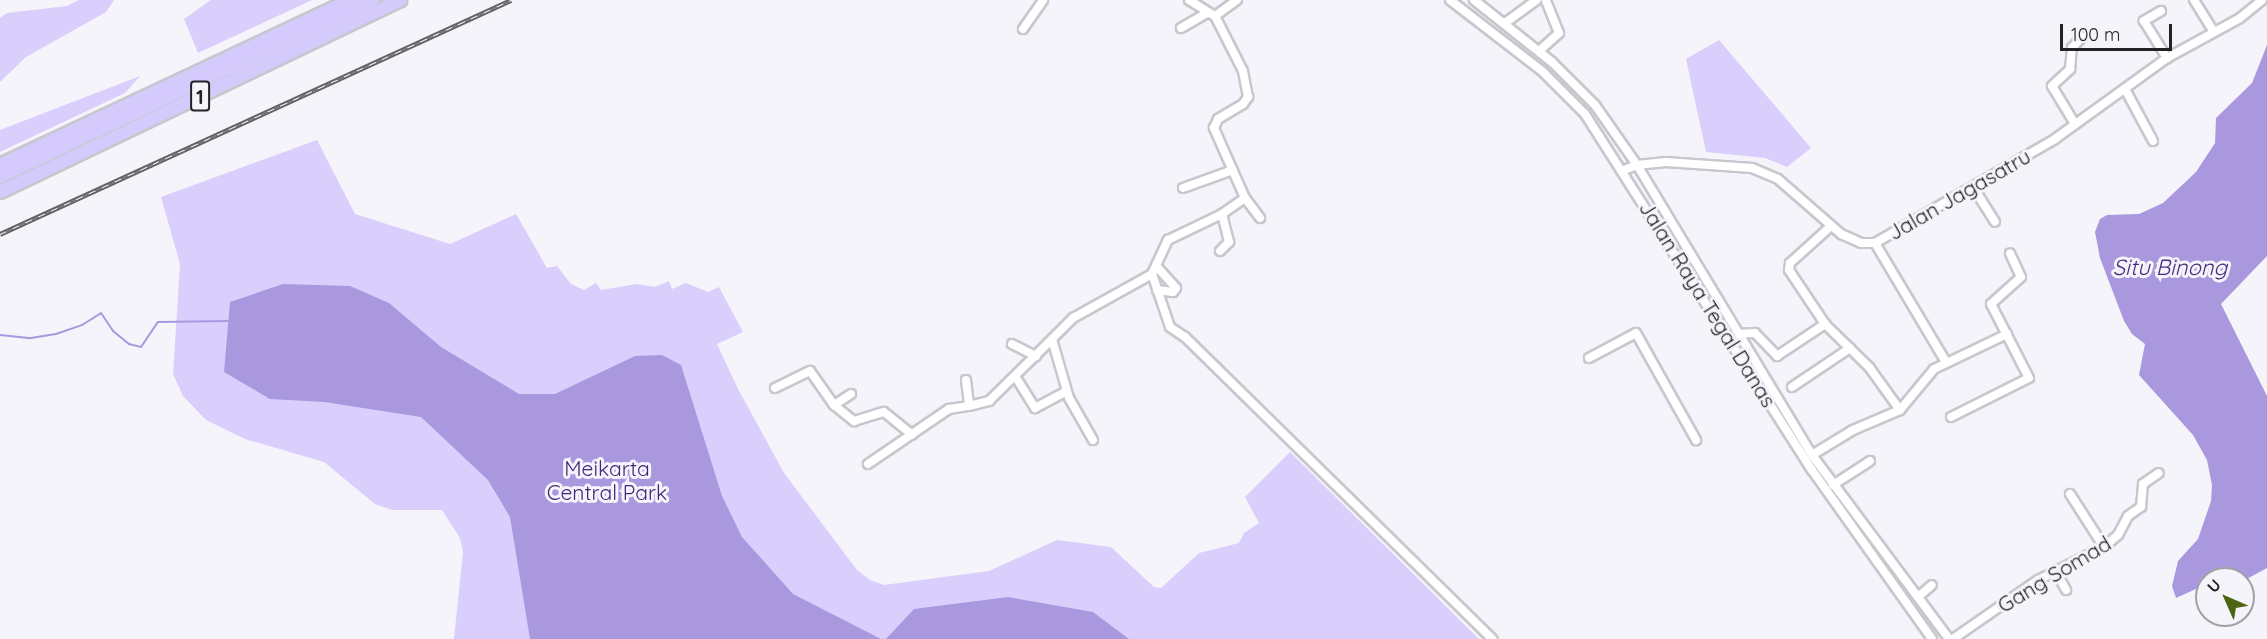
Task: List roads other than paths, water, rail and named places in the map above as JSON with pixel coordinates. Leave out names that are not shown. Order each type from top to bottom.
[{"type":"highway","name":"1","points":[[0,165],[350,0]]},
{"type":"highway","name":"1","points":[[0,177],[372,0]]},
{"type":"highway","name":"1","points":[[0,190],[395,0]]},
{"type":"highway","name":"1","points":[[0,190],[400,0]]},
{"type":"street","points":[[1023,29],[1043,0]]},
{"type":"street","points":[[1189,0],[1211,15],[1243,71],[1248,97],[1243,105],[1214,123],[1245,198],[1260,218]]},
{"type":"street","points":[[1181,28],[1237,0]]},
{"type":"street","name":"Jalan Raya Tegal Danas","points":[[1450,0],[1567,94],[1624,170],[1815,467],[1932,639]]},
{"type":"street","name":"Jalan Raya Tegal Danas","points":[[1474,0],[1539,51],[1595,105],[1637,165],[1812,455],[1815,467],[1833,485],[1951,639]]},
{"type":"street","points":[[1505,23],[1537,0]]},
{"type":"street","points":[[1539,51],[1559,33],[1546,0]]},
{"type":"street","points":[[2194,0],[2213,30]]},
{"type":"street","name":"Jalan Jagasatru","points":[[1624,170],[1637,165],[1683,163],[1752,168],[1778,179],[1831,226],[1852,241],[1875,243],[1974,187],[2074,124],[2167,58],[2213,30],[2240,18],[2262,0]]},
{"type":"street","points":[[2161,11],[2144,21],[2167,58]]},
{"type":"street","points":[[2074,124],[2052,86],[2070,69],[2072,48],[2082,37]]},
{"type":"street","points":[[2125,89],[2152,141]]},
{"type":"street","points":[[1183,188],[1233,170]]},
{"type":"street","points":[[1974,187],[1995,222]]},
{"type":"street","points":[[1245,198],[1222,214],[1168,240],[1154,271],[1157,290],[1170,327],[1194,345],[1492,639]]},
{"type":"street","points":[[1220,251],[1229,242],[1222,214]]},
{"type":"street","points":[[1831,226],[1788,268],[1825,324],[1850,348],[1900,410]]},
{"type":"street","points":[[1875,243],[1946,362]]},
{"type":"street","points":[[1951,417],[2028,380],[1991,304],[2021,277],[2010,253]]},
{"type":"street","points":[[1154,271],[1176,288],[1173,292],[1157,290]]},
{"type":"street","points":[[868,464],[949,409],[989,401],[1072,318],[1154,271]]},
{"type":"street","points":[[1739,334],[1755,333],[1777,356],[1825,324]]},
{"type":"street","points":[[1590,358],[1636,333],[1696,440]]},
{"type":"street","points":[[1812,455],[1853,430],[1900,410],[1926,375],[1946,362],[2007,334]]},
{"type":"street","points":[[1052,339],[1067,391],[1093,440]]},
{"type":"street","points":[[1011,344],[1036,356]]},
{"type":"street","points":[[1792,387],[1850,348]]},
{"type":"street","points":[[775,388],[810,371],[834,405],[857,422],[884,412],[912,435]]},
{"type":"street","points":[[1014,376],[1035,408],[1067,391]]},
{"type":"street","points":[[966,380],[969,406]]},
{"type":"street","points":[[834,405],[851,394]]},
{"type":"street","points":[[1833,485],[1870,461]]},
{"type":"street","name":"Gang Somad","points":[[1951,639],[2055,570],[2104,547],[2118,536],[2128,516],[2141,507],[2143,484],[2159,473]]},
{"type":"street","points":[[2070,494],[2104,547]]},
{"type":"street","points":[[2055,570],[2066,590]]},
{"type":"street","points":[[1918,597],[1932,585]]},
{"type":"water","name":"Situ Binong","points":[[2267,45],[2267,256],[2221,304],[2267,396],[2267,568],[2255,574],[2255,567],[2195,567],[2195,589],[2176,598],[2172,586],[2178,561],[2198,539],[2211,501],[2212,485],[2207,460],[2193,435],[2139,375],[2145,344],[2132,334],[2124,321],[2100,258],[2095,232],[2100,219],[2107,215],[2139,214],[2163,203],[2196,172],[2215,143],[2216,118],[2252,83]]},
{"type":"water","points":[[283,284],[350,286],[389,303],[441,347],[519,394],[555,394],[635,356],[662,355],[681,365],[722,496],[742,537],[793,594],[881,639],[530,639],[510,517],[488,480],[421,417],[324,402],[270,399],[224,372],[230,302]]},
{"type":"water","points":[[1008,597],[1093,612],[1129,639],[886,639],[914,609]]},
{"type":"waterway","points":[[0,335],[31,338],[56,334],[82,325],[101,313],[113,331],[129,344],[141,347],[158,322],[228,321]]},
{"type":"railway","points":[[0,234],[511,0]]},
{"type":"park label","name":"Meikarta Central Park","points":[[607,480]]}]
